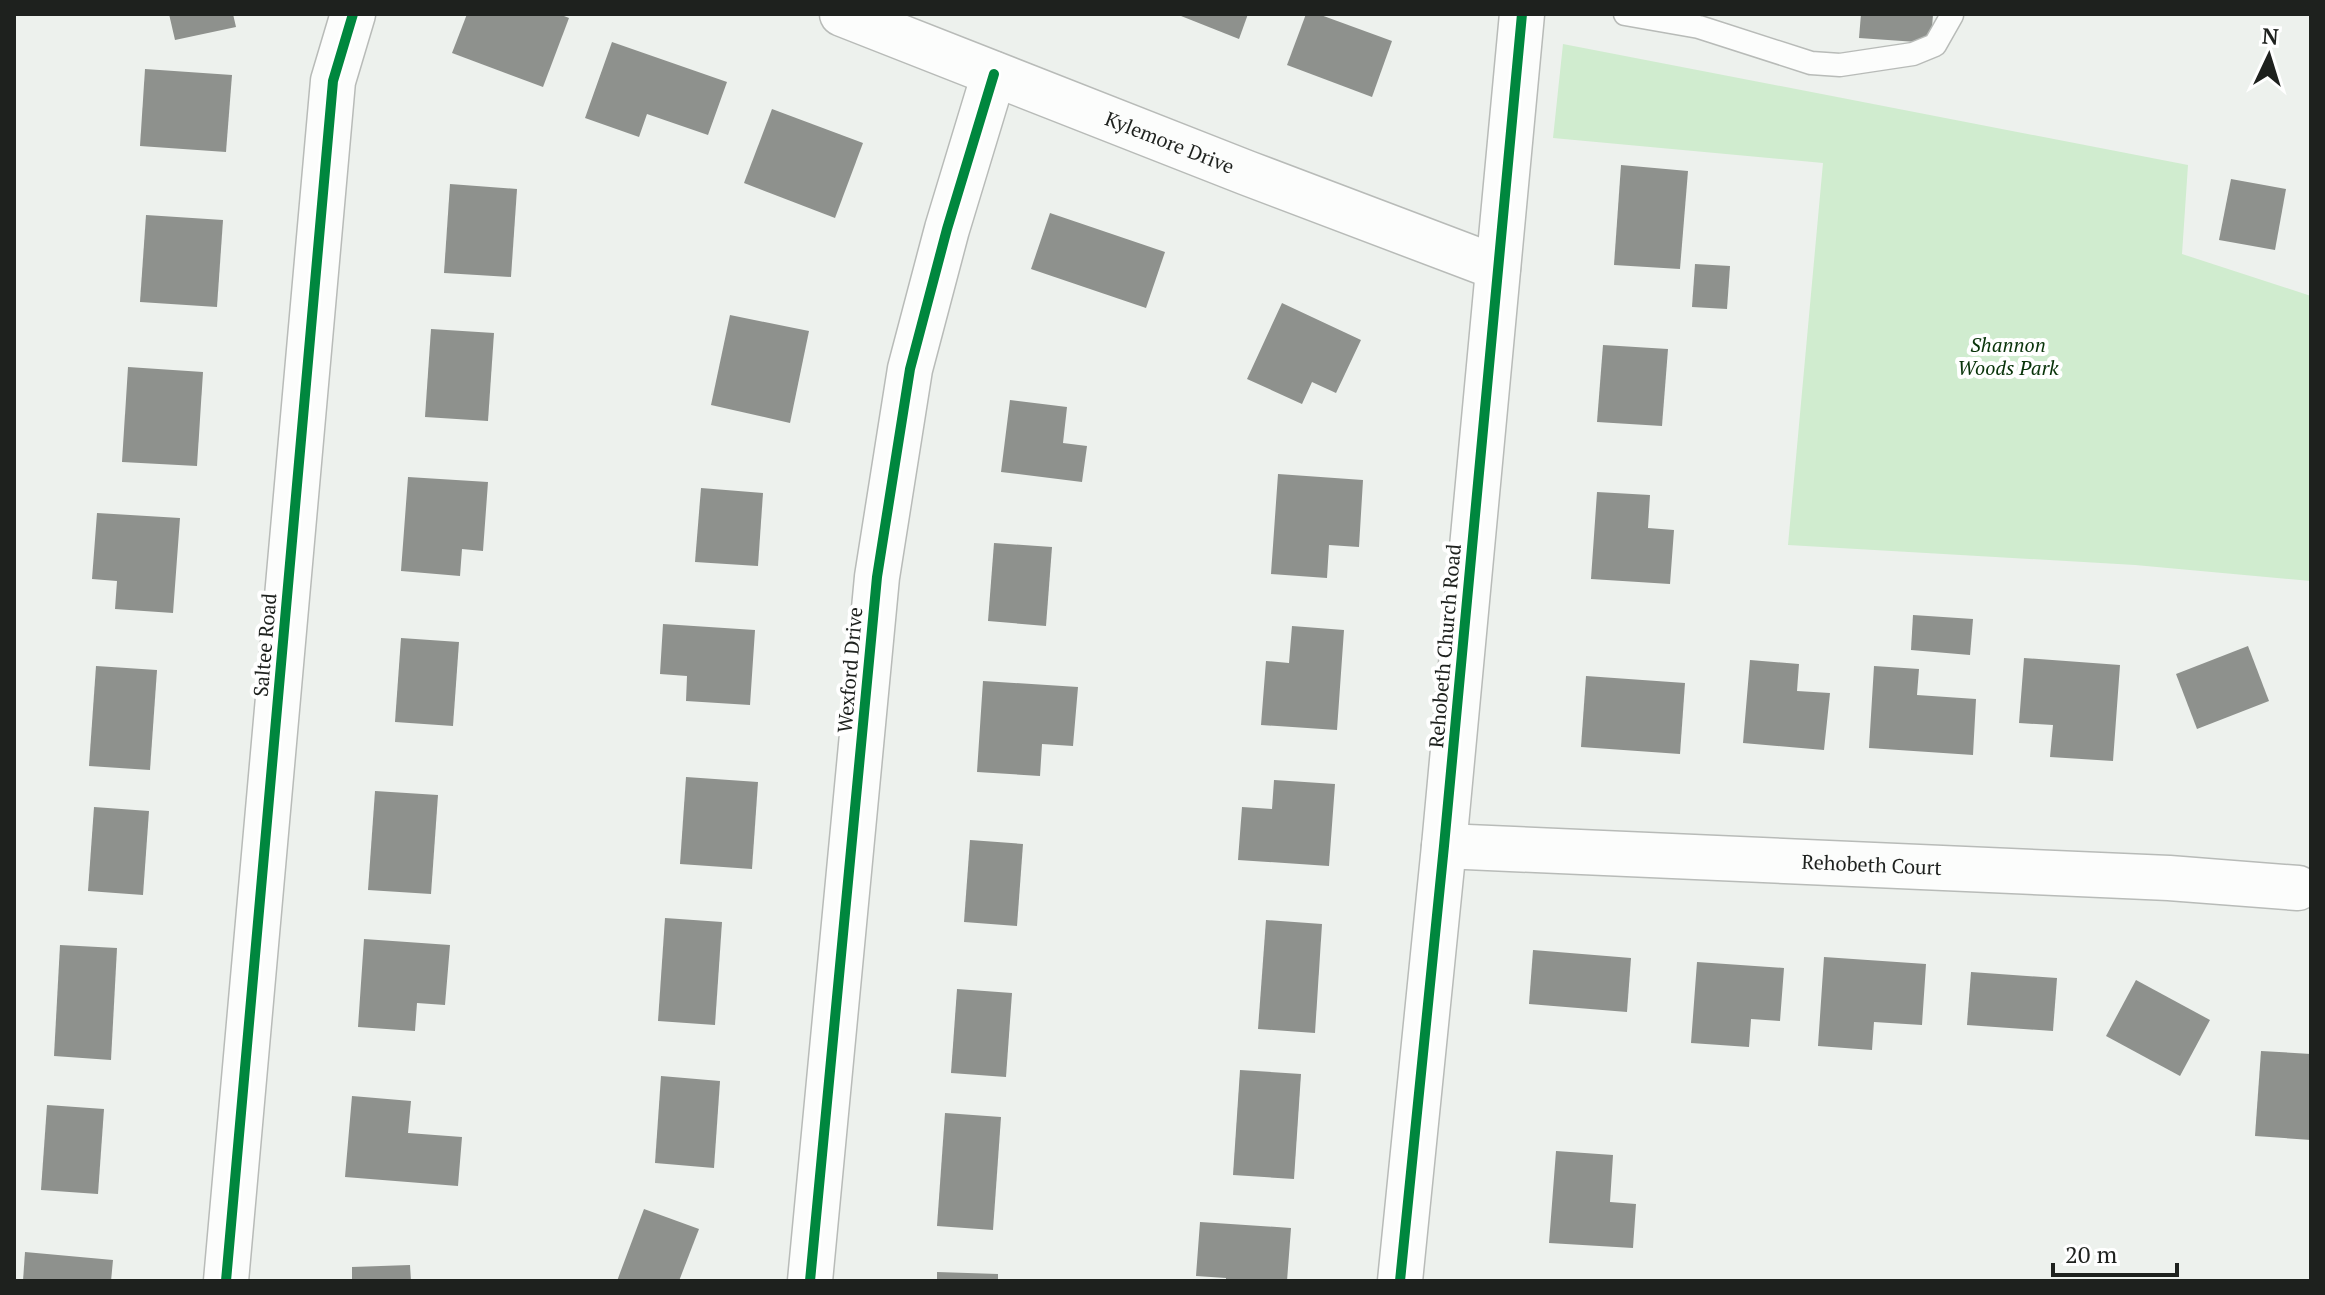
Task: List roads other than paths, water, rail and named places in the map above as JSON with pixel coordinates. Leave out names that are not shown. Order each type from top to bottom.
[{"type":"street","name":"Saltee Road","points":[[226,1281],[333,81],[353,14]]},
{"type":"street","name":"Kylemore Drive","points":[[842,14],[1498,268]]},
{"type":"street","name":"Rehobeth Church Road","points":[[1400,1281],[1522,14]]},
{"type":"street","name":"Wexford Drive","points":[[810,1281],[877,577],[910,369],[947,229],[994,74]]},
{"type":"street","name":"Rehobeth Court","points":[[1444,846],[2169,878],[2298,888]]},
{"type":"lane","points":[[1625,14],[1699,27],[1811,63],[1840,65],[1913,54],[1935,45],[1952,15]]},
{"type":"park label","name":"Shannon Woods Park","points":[[2008,356]]}]
